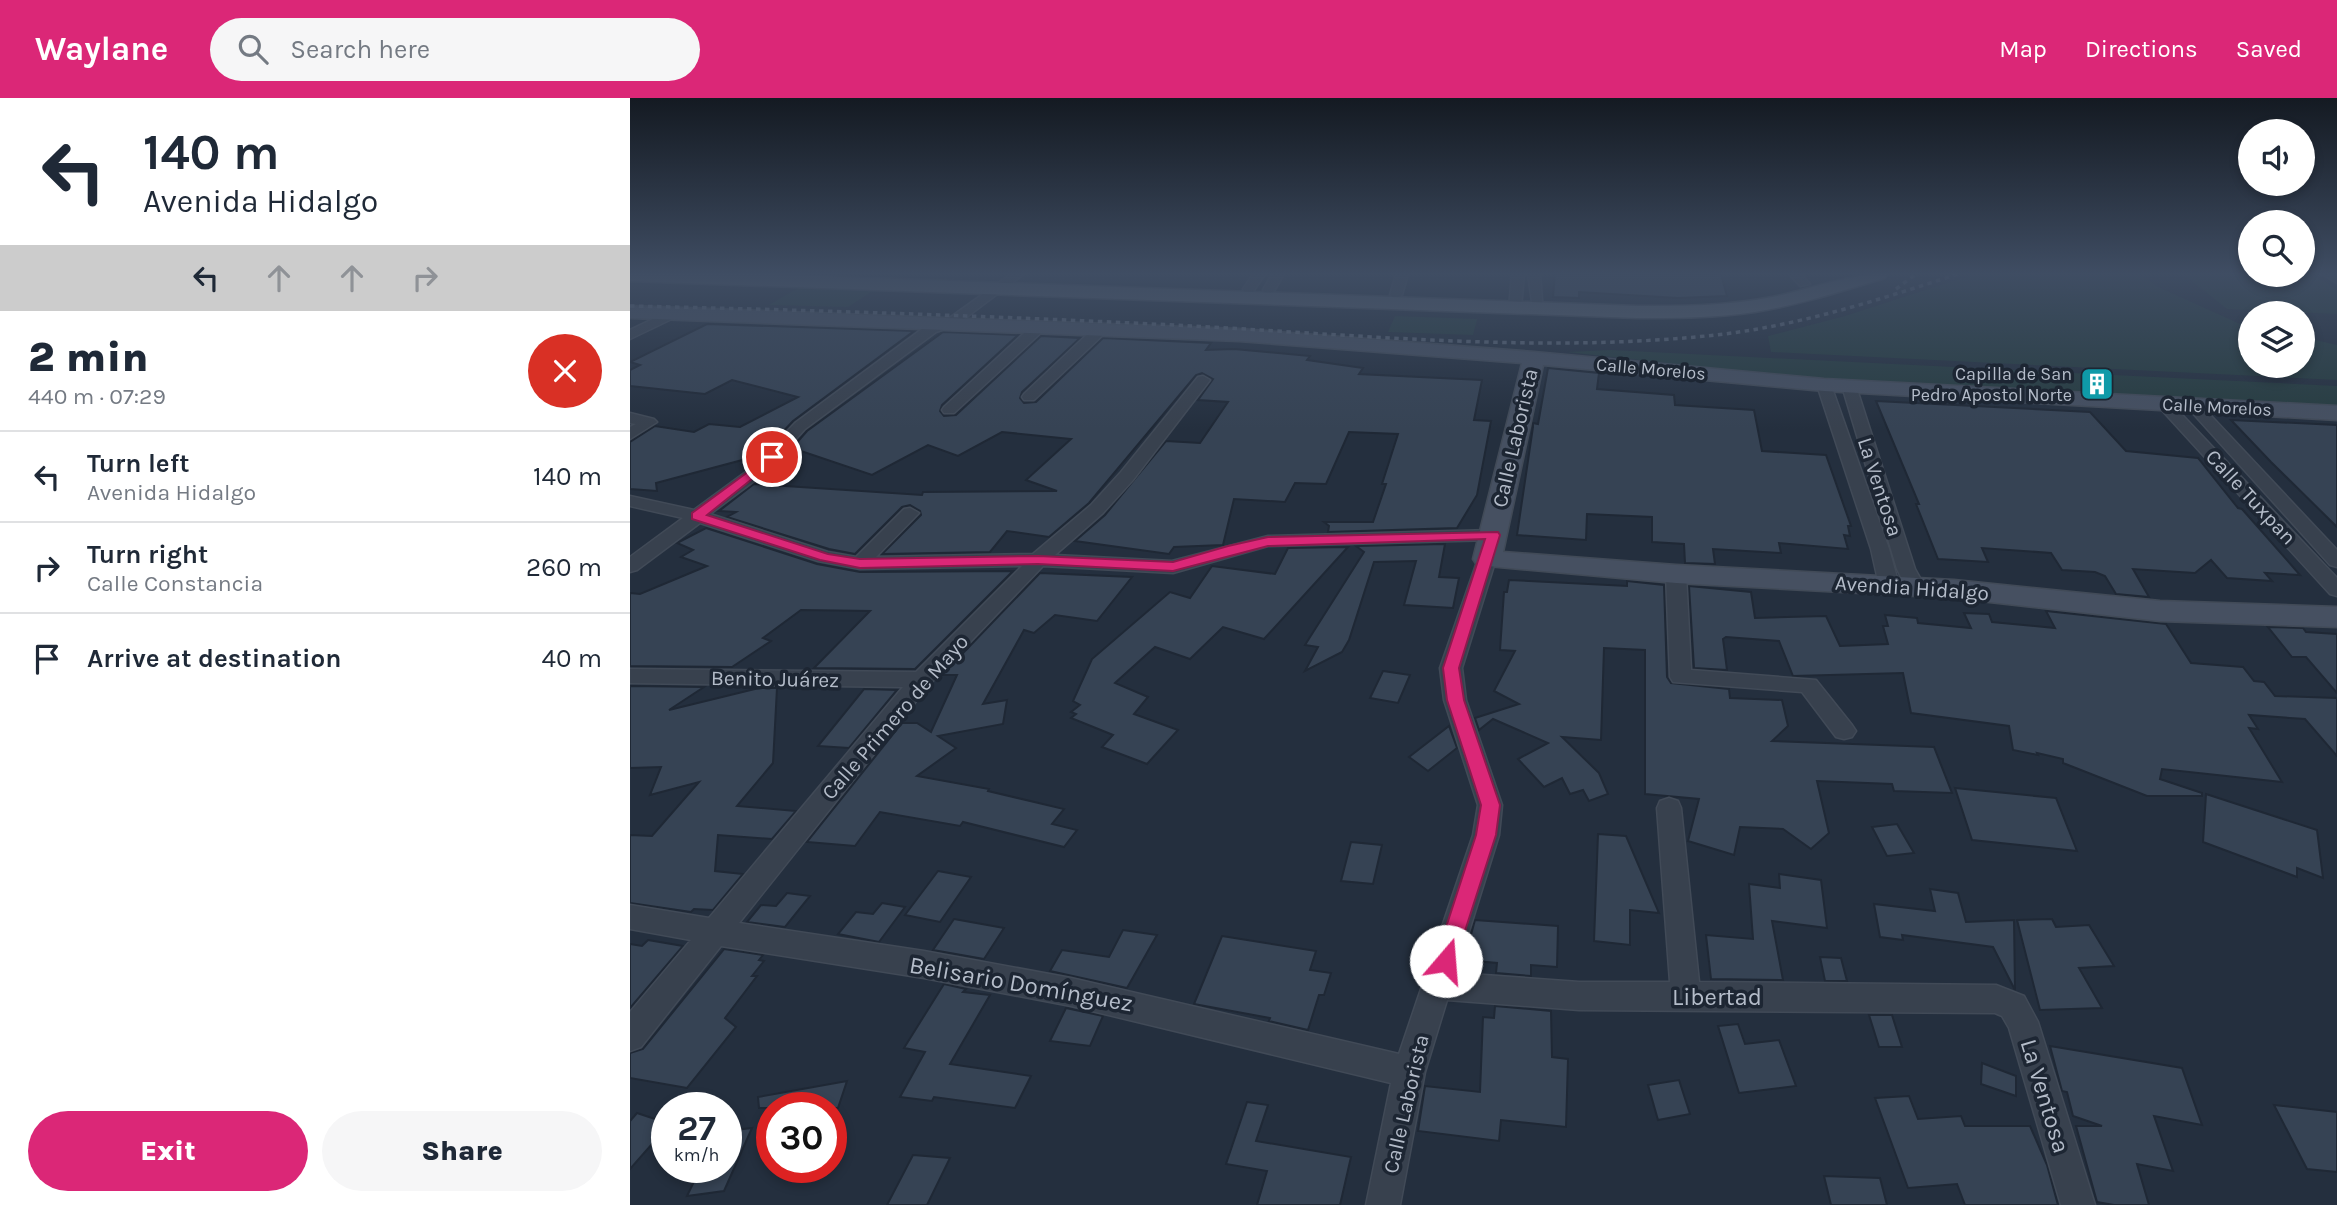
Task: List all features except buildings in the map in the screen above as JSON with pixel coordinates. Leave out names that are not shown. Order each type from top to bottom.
[{"type":"street","points":[[630,335],[649,326]]},
{"type":"street","points":[[630,566],[760,469],[800,426],[929,326]]},
{"type":"street","name":"Calle Morelos","points":[[1016,326],[1252,336],[1534,358],[1824,385],[2337,413]]},
{"type":"street","points":[[948,410],[1039,327]]},
{"type":"street","points":[[1029,397],[1101,329]]},
{"type":"street","name":"Calle Laborista","points":[[1383,1205],[1409,1072],[1486,835],[1490,805],[1455,700],[1451,668],[1491,547],[1534,358]]},
{"type":"street","name":"Calle Primero de Mayo","points":[[630,1036],[921,680],[1038,560],[1097,509],[1203,380]]},
{"type":"street","name":"La Ventosa","points":[[1824,385],[1899,577]]},
{"type":"street","name":"La Ventosa","points":[[1849,386],[1899,577]]},
{"type":"street","name":"Calle Tuxpan","points":[[2164,404],[2337,590]]},
{"type":"street","name":"Calle Tuxpan","points":[[2194,406],[2337,561]]},
{"type":"street","points":[[630,418],[649,422],[630,433]]},
{"type":"street","points":[[630,501],[697,516],[825,557],[860,563],[1038,560],[1173,567],[1268,541],[1491,547]]},
{"type":"street","points":[[860,563],[911,513]]},
{"type":"street","name":"Avendia Hidalgo","points":[[1491,547],[1675,574],[1899,577],[2160,611],[2337,617]]},
{"type":"street","name":"Avendia Hidalgo","points":[[1491,547],[2337,606]]},
{"type":"street","points":[[1675,574],[1681,677],[1808,685],[1844,731]]},
{"type":"street","name":"Benito Juárez","points":[[630,676],[921,680]]},
{"type":"street","points":[[1669,808],[1686,998]]},
{"type":"street","name":"Belisario Domínguez","points":[[630,916],[715,933],[1019,981],[1188,1016],[1409,1072]]},
{"type":"street","name":"Libertad","points":[[1438,986],[1579,996],[1996,999]]},
{"type":"street","name":"La Ventosa","points":[[1996,999],[2013,1006],[2023,1022],[2078,1205]]},
{"type":"green space","points":[[1391,326],[1475,326],[1473,335],[1388,332]]},
{"type":"green space","points":[[1808,326],[2238,326],[2238,375],[1771,352],[1768,336]]},
{"type":"green space","points":[[2315,340],[2337,345],[2337,380],[2297,378],[2315,378]]},
{"type":"green space","points":[[1611,350],[2337,386],[2337,406],[1812,379],[1567,352]]},
{"type":"railway","points":[[1185,326],[1519,343],[1657,340],[1776,326]]},
{"type":"place","name":"Capilla de San Pedro Apostol Norte","points":[[2097,384]]},
{"type":"route","points":[[772,457],[697,516],[825,557],[860,563],[1038,560],[1173,567],[1268,541],[1493,535],[1451,668],[1455,700],[1490,805],[1486,835],[1446,961]]}]
